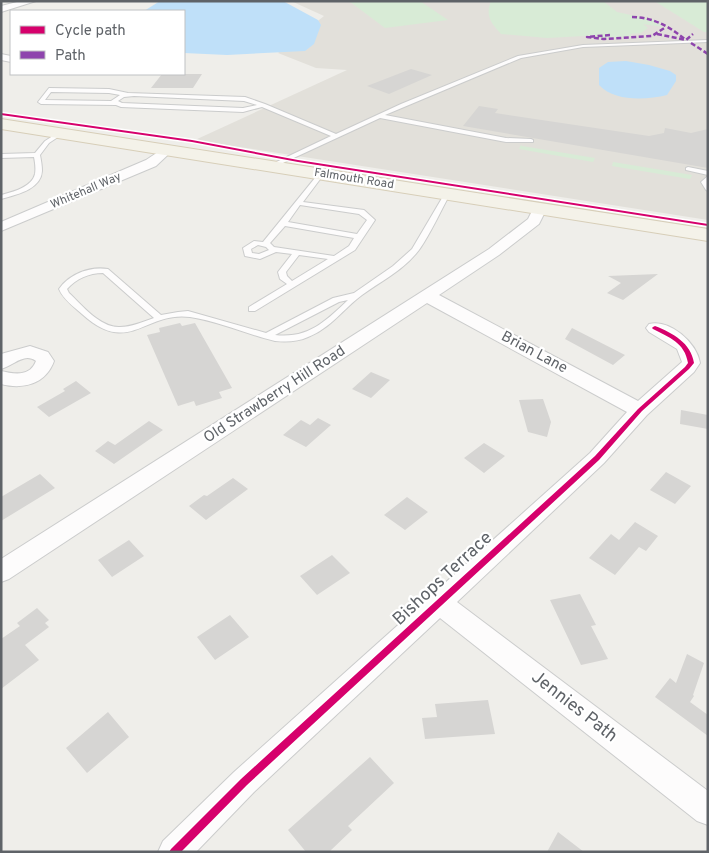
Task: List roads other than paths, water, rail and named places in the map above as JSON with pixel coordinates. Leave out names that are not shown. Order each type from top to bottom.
[{"type":"main road","name":"Falmouth Road","points":[[1,124],[708,235]]},
{"type":"street","points":[[1,9],[32,1]]},
{"type":"street","name":"Whitehall Way","points":[[1,228],[151,163],[167,150]]},
{"type":"street","name":"Old Strawberry Hill Road","points":[[1,572],[494,252],[534,221],[540,208]]},
{"type":"street","name":"Brian Lane","points":[[427,296],[640,410]]},
{"type":"street","name":"Bishops Terrace","points":[[174,852],[244,782],[597,458],[640,410],[691,363],[691,357],[685,346],[655,328]]},
{"type":"street","points":[[1,363],[12,356],[26,352],[39,354],[45,361],[41,371],[29,378],[14,381],[1,377]]},
{"type":"street","name":"Jennies Path","points":[[439,603],[708,810]]},
{"type":"lane","points":[[272,166],[378,116],[498,65],[541,52],[601,44],[708,41]]},
{"type":"lane","points":[[263,105],[243,110],[118,103],[40,102],[49,90],[109,91],[129,95],[245,99],[263,105],[334,136]]},
{"type":"lane","points":[[118,103],[114,101],[129,95]]},
{"type":"lane","points":[[378,116],[506,140],[531,142]]},
{"type":"lane","points":[[1,197],[22,190],[36,180],[39,172],[37,155],[47,142],[61,133]]},
{"type":"lane","points":[[1,156],[37,155]]},
{"type":"lane","points":[[688,169],[708,173]]},
{"type":"lane","points":[[273,249],[268,255],[260,257],[251,256],[246,252],[247,248],[253,244],[266,243],[321,174]]},
{"type":"lane","points":[[696,190],[708,189],[704,182],[708,178]]},
{"type":"lane","points":[[158,317],[105,271],[95,271],[73,280],[65,284],[63,290],[94,320],[109,329],[124,330],[158,317],[173,314],[198,315],[269,335],[291,339],[308,334],[344,309],[357,295],[396,268],[415,250],[447,194]]},
{"type":"lane","points":[[252,309],[352,248],[371,220],[361,212],[299,203]]},
{"type":"lane","points":[[283,224],[359,237]]},
{"type":"lane","points":[[266,243],[273,249],[335,258]]},
{"type":"lane","points":[[292,284],[284,277],[282,272],[297,252]]},
{"type":"lane","points":[[269,335],[336,300],[357,295]]},
{"type":"water","points":[[160,1],[283,1],[318,20],[321,25],[314,44],[305,51],[227,55],[185,53],[185,10],[146,10]]},
{"type":"water","points":[[626,61],[670,71],[676,75],[676,81],[667,95],[640,99],[613,94],[599,85],[599,68],[608,62]]}]
